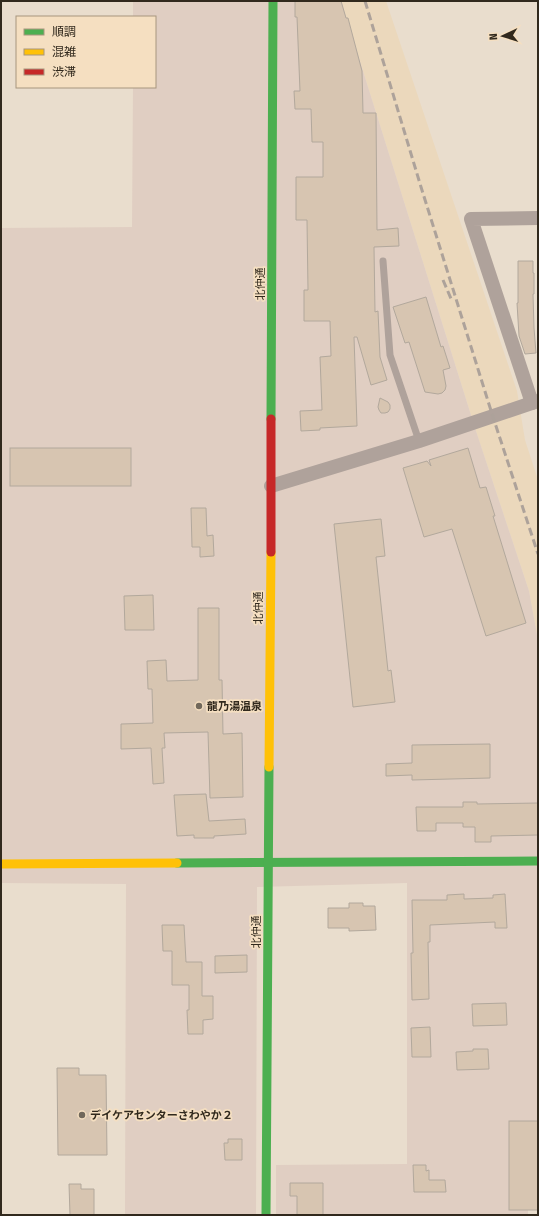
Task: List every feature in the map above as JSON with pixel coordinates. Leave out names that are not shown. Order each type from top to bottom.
[{"type":"street","name":"北仲通","points":[[266,1215],[273,1]]},
{"type":"street","points":[[271,486],[419,441],[535,402],[472,219],[538,218]]},
{"type":"street","points":[[1,864],[538,861]]},
{"type":"lane","points":[[384,261],[390,355],[419,441]]},
{"type":"shaded area","points":[[133,1],[341,1],[476,431],[529,591],[538,640],[538,1130],[528,1130],[528,1215],[276,1215],[276,1165],[407,1164],[407,883],[257,887],[256,1215],[125,1215],[126,884],[1,883],[1,228],[132,227],[133,88],[156,88],[156,16],[133,16]]},
{"type":"shaded area","points":[[341,1],[386,1],[517,391],[525,440],[538,480],[538,640],[529,591],[476,431]]},
{"type":"building","points":[[295,1],[341,1],[346,18],[348,18],[362,71],[363,113],[376,113],[377,230],[398,228],[399,246],[374,247],[375,312],[378,311],[380,357],[387,380],[371,385],[357,337],[354,337],[357,426],[320,428],[320,430],[301,431],[300,411],[322,410],[320,357],[331,356],[330,321],[304,321],[304,290],[308,290],[307,220],[296,220],[296,177],[323,177],[323,142],[312,142],[311,109],[295,109],[294,91],[300,91]]},
{"type":"building","points":[[518,261],[533,261],[536,353],[525,354],[519,336],[517,303]]},
{"type":"building","points":[[426,297],[441,347],[443,346],[450,368],[443,370],[446,386],[442,393],[438,394],[425,392],[409,342],[405,343],[393,307]]},
{"type":"building","points":[[380,398],[388,402],[390,405],[388,412],[381,413],[379,410],[378,407]]},
{"type":"building","points":[[10,448],[131,448],[131,486],[10,486]]},
{"type":"building","points":[[468,448],[480,488],[486,487],[495,516],[493,516],[526,623],[486,636],[452,529],[424,537],[403,468],[427,461],[431,466],[429,460]]},
{"type":"building","points":[[191,508],[206,508],[207,536],[213,535],[214,556],[200,557],[200,547],[192,547]]},
{"type":"building","points":[[381,519],[385,556],[376,557],[388,671],[391,670],[395,702],[353,707],[334,524]]},
{"type":"building","points":[[153,595],[154,630],[125,630],[124,596]]},
{"type":"building","points":[[198,608],[219,608],[219,680],[222,680],[223,734],[242,733],[243,797],[210,798],[208,732],[164,733],[165,748],[162,748],[164,783],[153,784],[151,748],[121,749],[121,724],[153,723],[152,689],[148,689],[147,661],[166,660],[167,681],[198,680]]},
{"type":"building","points":[[490,744],[490,778],[412,780],[412,775],[386,776],[386,764],[412,763],[412,745]]},
{"type":"building","points":[[206,794],[209,821],[245,819],[246,834],[214,836],[214,838],[194,838],[194,835],[177,836],[174,795]]},
{"type":"building","points":[[463,802],[477,802],[477,804],[538,803],[538,835],[491,836],[491,842],[475,842],[475,827],[463,827],[463,823],[436,823],[436,831],[417,831],[416,807],[463,807]]},
{"type":"building","points":[[464,894],[464,899],[493,898],[493,895],[505,894],[507,928],[495,928],[495,922],[430,925],[430,942],[428,942],[429,999],[412,1000],[412,900],[447,900],[447,895]]},
{"type":"building","points":[[349,903],[363,903],[363,906],[375,906],[376,930],[349,931],[349,928],[328,928],[328,908],[349,908]]},
{"type":"building","points":[[162,925],[184,925],[186,962],[202,962],[202,996],[213,996],[213,1019],[203,1020],[203,1034],[188,1034],[187,1010],[189,1010],[189,985],[172,985],[172,951],[163,951]]},
{"type":"building","points":[[247,955],[247,972],[215,973],[215,956]]},
{"type":"building","points":[[506,1003],[507,1025],[473,1026],[472,1004]]},
{"type":"building","points":[[430,1027],[431,1057],[412,1057],[411,1028]]},
{"type":"building","points":[[473,1049],[488,1049],[489,1069],[457,1070],[456,1052],[473,1051]]},
{"type":"building","name":"デイケアセンターさわやか２","points":[[57,1068],[79,1068],[79,1075],[106,1075],[107,1155],[58,1155]]},
{"type":"building","points":[[509,1121],[538,1121],[538,1210],[509,1210]]},
{"type":"building","points":[[228,1139],[242,1139],[242,1160],[225,1160],[224,1143],[228,1143]]},
{"type":"building","points":[[413,1165],[426,1165],[426,1171],[429,1170],[429,1180],[445,1180],[446,1192],[414,1192]]},
{"type":"building","points":[[290,1183],[323,1183],[323,1215],[297,1215],[297,1196],[290,1196]]},
{"type":"building","points":[[69,1184],[81,1184],[81,1189],[94,1189],[94,1215],[70,1215]]},
{"type":"railway","points":[[365,1],[421,187],[493,417],[538,554]]},
{"type":"railway","points":[[443,280],[452,301]]},
{"type":"traffic: fast","points":[[271,419],[273,1]]},
{"type":"traffic: fast","points":[[266,1215],[269,767]]},
{"type":"traffic: fast","points":[[177,863],[538,861]]},
{"type":"traffic: slow","points":[[269,767],[271,552]]},
{"type":"traffic: slow","points":[[1,864],[177,863]]},
{"type":"traffic: jam","points":[[271,419],[271,552]]},
{"type":"place","name":"龍乃湯温泉","points":[[199,706]]},
{"type":"place","name":"デイケアセンターさわやか２","points":[[82,1115]]}]
